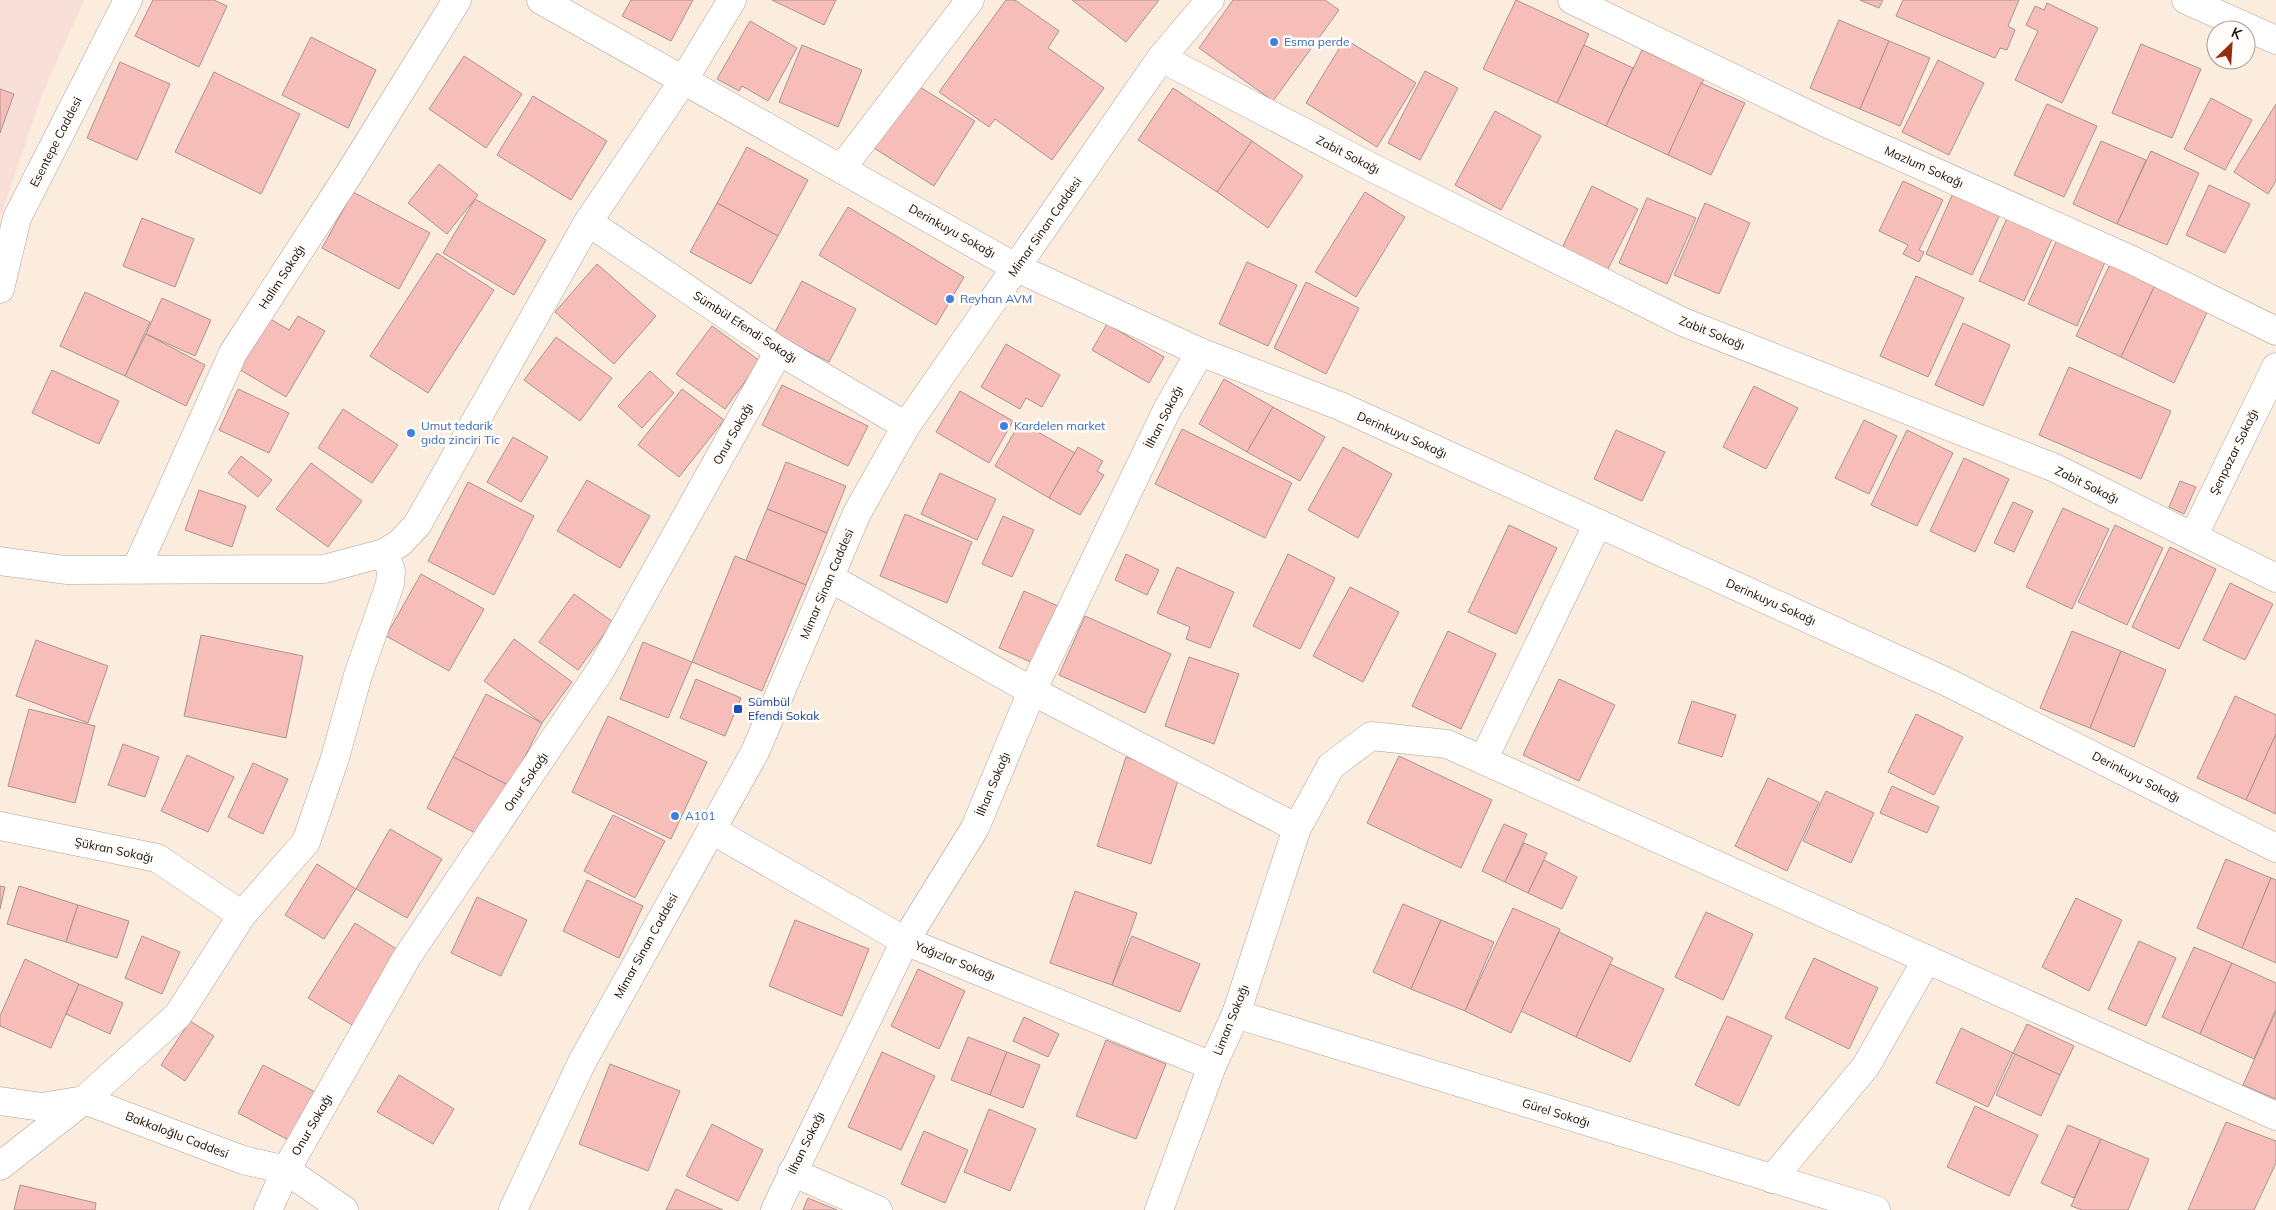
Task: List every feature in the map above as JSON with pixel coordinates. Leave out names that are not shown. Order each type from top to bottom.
[{"type":"street","name":"Esentepe Caddesi","points":[[0,289],[17,218],[128,0]]},
{"type":"street","name":"Halim Sokağı","points":[[136,569],[233,353],[349,174],[458,0]]},
{"type":"street","name":"Derinkuyu Sokağı","points":[[541,0],[1017,268],[1200,352],[1340,406],[1947,682],[2276,848]]},
{"type":"street","points":[[0,561],[66,570],[242,571],[324,569],[384,553],[400,543],[417,525],[588,222],[683,81],[732,0]]},
{"type":"street","points":[[841,169],[970,0]]},
{"type":"street","name":"Mimar Sinan Caddesi","points":[[513,1210],[582,1062],[756,752],[857,514],[906,426],[1161,58],[1210,0]]},
{"type":"street","name":"Mazlum Sokağı","points":[[1572,0],[1828,124],[2134,260],[2276,331]]},
{"type":"street","points":[[2186,0],[2276,40]]},
{"type":"street","name":"Zabit Sokağı","points":[[1161,58],[1380,172],[1683,322],[2055,468],[2276,578]]},
{"type":"street","name":"Sümbül Efendi Sokağı","points":[[588,222],[779,351],[906,426]]},
{"type":"street","name":"Onur Sokağı","points":[[268,1210],[286,1170],[407,957],[600,671],[779,351]]},
{"type":"street","name":"İlhan Sokağı","points":[[775,1210],[905,941],[975,828],[1032,691],[1167,410],[1200,352]]},
{"type":"street","name":"Şenpazar Sokağı","points":[[2193,537],[2276,367]]},
{"type":"street","points":[[1483,760],[1598,523]]},
{"type":"street","points":[[0,1166],[84,1100],[178,1015],[242,915],[306,842],[335,758],[358,674],[390,584],[390,570],[384,553]]},
{"type":"street","points":[[830,578],[1032,691],[1297,828]]},
{"type":"street","name":"Liman Sokağı","points":[[1160,1210],[1212,1066],[1236,1014],[1297,828],[1331,766],[1371,736],[1447,744],[2276,1116]]},
{"type":"street","name":"Şükran Sokağı","points":[[0,826],[156,858],[242,915]]},
{"type":"street","name":"Yağızlar Sokağı","points":[[712,830],[905,941],[1212,1066]]},
{"type":"street","points":[[1772,1179],[1866,1066],[1927,959]]},
{"type":"street","name":"Gürel Sokağı","points":[[1236,1014],[1772,1179],[1825,1203],[1876,1210]]},
{"type":"street","points":[[0,1101],[42,1108],[84,1100]]},
{"type":"street","name":"Bakkaloğlu Caddesi","points":[[84,1100],[243,1160],[286,1170],[344,1210]]},
{"type":"street","points":[[792,1172],[878,1210]]},
{"type":"shaded area","points":[[0,0],[84,0],[43,92],[0,218]]},
{"type":"building","points":[[153,0],[214,0],[227,6],[199,67],[135,36]]},
{"type":"building","points":[[631,0],[693,0],[671,41],[622,16]]},
{"type":"building","points":[[772,0],[836,0],[824,25]]},
{"type":"building","points":[[1006,0],[1015,0],[1059,31],[1048,48],[1104,88],[1052,160],[995,119],[989,127],[939,92]]},
{"type":"building","points":[[1072,0],[1159,0],[1126,42]]},
{"type":"building","points":[[1233,0],[1325,0],[1339,10],[1273,101],[1199,48]]},
{"type":"building","points":[[1516,0],[1589,34],[1557,103],[1483,69]]},
{"type":"building","points":[[1860,0],[1883,0],[1879,8]]},
{"type":"building","points":[[1903,0],[2019,0],[2008,26],[2015,30],[2007,50],[2000,48],[1995,58],[1896,16]]},
{"type":"building","points":[[2047,3],[2098,28],[2062,103],[2015,80],[2038,31],[2026,25],[2035,6],[2044,10]]},
{"type":"building","points":[[1839,20],[1889,41],[1860,109],[1810,88]]},
{"type":"building","points":[[750,21],[797,48],[768,101],[742,86],[739,91],[717,79]]},
{"type":"building","points":[[311,37],[376,70],[348,128],[282,95]]},
{"type":"building","points":[[1345,39],[1416,83],[1377,147],[1306,103]]},
{"type":"building","points":[[1889,41],[1930,58],[1900,126],[1860,109]]},
{"type":"building","points":[[2141,44],[2201,69],[2172,138],[2112,113]]},
{"type":"building","points":[[802,45],[862,70],[838,127],[779,102]]},
{"type":"building","points":[[1584,45],[1633,68],[1606,126],[1557,103]]},
{"type":"building","points":[[1642,50],[1704,79],[1668,155],[1606,126]]},
{"type":"building","points":[[464,56],[522,94],[486,148],[429,109]]},
{"type":"building","points":[[1938,60],[1984,83],[1949,155],[1902,132]]},
{"type":"building","points":[[120,62],[170,84],[137,160],[87,138]]},
{"type":"building","points":[[1425,71],[1458,88],[1420,160],[1388,143]]},
{"type":"building","points":[[214,72],[300,114],[261,194],[175,152]]},
{"type":"building","points":[[1701,83],[1745,103],[1711,175],[1668,155]]},
{"type":"building","points":[[915,84],[975,121],[934,186],[874,148]]},
{"type":"building","points":[[1173,88],[1252,141],[1217,192],[1138,140]]},
{"type":"building","points":[[0,89],[14,94],[0,133]]},
{"type":"building","points":[[533,96],[607,141],[571,200],[497,155]]},
{"type":"building","points":[[2211,98],[2252,120],[2225,170],[2184,149]]},
{"type":"building","points":[[2047,104],[2097,126],[2064,197],[2014,175]]},
{"type":"building","points":[[2276,104],[2276,181],[2268,194],[2234,172]]},
{"type":"building","points":[[1495,111],[1541,136],[1501,210],[1455,185]]},
{"type":"building","points":[[1252,141],[1303,176],[1268,228],[1217,192]]},
{"type":"building","points":[[2101,141],[2146,160],[2117,224],[2073,204]]},
{"type":"building","points":[[747,147],[808,180],[778,236],[717,203]]},
{"type":"building","points":[[2151,151],[2199,173],[2167,245],[2117,224]]},
{"type":"building","points":[[439,164],[478,195],[447,234],[408,203]]},
{"type":"building","points":[[1903,181],[1943,200],[1919,250],[1924,252],[1919,262],[1903,254],[1908,245],[1879,231]]},
{"type":"building","points":[[2209,185],[2250,204],[2225,253],[2186,235]]},
{"type":"building","points":[[1592,186],[1638,209],[1607,271],[1562,248]]},
{"type":"building","points":[[1955,189],[2002,210],[1972,275],[1926,254]]},
{"type":"building","points":[[353,192],[430,233],[399,289],[322,248]]},
{"type":"building","points":[[1365,192],[1405,217],[1356,297],[1315,272]]},
{"type":"building","points":[[1647,198],[1696,218],[1667,284],[1619,263]]},
{"type":"building","points":[[475,199],[546,240],[514,295],[443,253]]},
{"type":"building","points":[[717,203],[778,236],[751,284],[690,252]]},
{"type":"building","points":[[1705,203],[1750,223],[1719,294],[1674,275]]},
{"type":"building","points":[[848,207],[964,277],[936,325],[819,255]]},
{"type":"building","points":[[2008,216],[2053,237],[2024,301],[1979,281]]},
{"type":"building","points":[[142,218],[194,239],[175,287],[123,266]]},
{"type":"building","points":[[2061,231],[2109,253],[2077,326],[2028,304]]},
{"type":"building","points":[[437,253],[494,290],[428,393],[370,356]]},
{"type":"building","points":[[2112,260],[2157,281],[2121,357],[2076,336]]},
{"type":"building","points":[[1247,262],[1297,285],[1268,346],[1219,324]]},
{"type":"building","points":[[597,264],[656,316],[614,364],[555,312]]},
{"type":"building","points":[[1916,276],[1964,298],[1928,377],[1880,356]]},
{"type":"building","points":[[802,281],[856,309],[829,362],[774,334]]},
{"type":"building","points":[[2157,281],[2210,306],[2174,383],[2121,357]]},
{"type":"building","points":[[1306,282],[1359,308],[1326,374],[1274,348]]},
{"type":"building","points":[[85,292],[150,322],[125,376],[60,346]]},
{"type":"building","points":[[162,298],[211,320],[195,356],[146,334]]},
{"type":"building","points":[[298,316],[325,331],[286,397],[237,368],[267,317],[289,330]]},
{"type":"building","points":[[1963,323],[2010,345],[1983,406],[1935,385]]},
{"type":"building","points":[[1107,324],[1164,357],[1149,383],[1092,350]]},
{"type":"building","points":[[712,326],[760,361],[725,409],[676,374]]},
{"type":"building","points":[[146,334],[205,365],[186,406],[125,376]]},
{"type":"building","points":[[556,337],[612,378],[580,421],[524,380]]},
{"type":"building","points":[[1006,344],[1060,375],[1042,407],[1026,398],[1020,409],[981,387]]},
{"type":"building","points":[[2069,367],[2171,411],[2141,479],[2039,435]]},
{"type":"building","points":[[52,370],[119,401],[99,444],[32,413]]},
{"type":"building","points":[[650,371],[674,393],[642,428],[618,406]]},
{"type":"building","points":[[1224,379],[1273,407],[1247,452],[1199,424]]},
{"type":"building","points":[[782,385],[868,426],[848,466],[762,425]]},
{"type":"building","points":[[1754,386],[1798,408],[1766,469],[1723,447]]},
{"type":"building","points":[[238,389],[289,413],[269,453],[219,430]]},
{"type":"building","points":[[682,389],[724,420],[679,477],[638,445]]},
{"type":"building","points":[[960,391],[1013,421],[989,463],[936,432]]},
{"type":"building","points":[[1273,407],[1325,437],[1300,481],[1247,452]]},
{"type":"building","points":[[343,409],[398,445],[372,483],[318,448]]},
{"type":"building","points":[[1864,420],[1897,436],[1869,494],[1835,478]]},
{"type":"building","points":[[1020,422],[1075,453],[1049,498],[995,466]]},
{"type":"building","points":[[1182,429],[1292,483],[1265,538],[1155,484]]},
{"type":"building","points":[[1616,430],[1665,452],[1642,501],[1594,479]]},
{"type":"building","points":[[1907,430],[1953,453],[1917,526],[1871,505]]},
{"type":"building","points":[[513,437],[548,457],[521,502],[487,482]]},
{"type":"building","points":[[1078,447],[1103,461],[1097,471],[1104,475],[1080,515],[1049,498]]},
{"type":"building","points":[[1343,447],[1392,474],[1358,538],[1308,510]]},
{"type":"building","points":[[241,456],[272,480],[258,497],[228,473]]},
{"type":"building","points":[[1964,458],[2009,479],[1975,552],[1930,531]]},
{"type":"building","points":[[786,462],[846,486],[827,533],[767,509]]},
{"type":"building","points":[[311,463],[362,501],[328,547],[276,509]]},
{"type":"building","points":[[940,473],[996,499],[977,540],[921,514]]},
{"type":"building","points":[[587,480],[650,516],[620,568],[557,531]]},
{"type":"building","points":[[2180,481],[2196,487],[2184,514],[2169,507]]},
{"type":"building","points":[[468,482],[534,516],[494,595],[428,561]]},
{"type":"building","points":[[199,490],[246,506],[232,547],[185,530]]},
{"type":"building","points":[[2013,502],[2033,511],[2014,552],[1994,543]]},
{"type":"building","points":[[2063,508],[2109,529],[2072,609],[2026,587]]},
{"type":"building","points":[[767,509],[827,533],[806,585],[746,560]]},
{"type":"building","points":[[905,514],[972,542],[947,603],[880,576]]},
{"type":"building","points":[[1003,516],[1034,530],[1012,577],[982,564]]},
{"type":"building","points":[[1509,525],[1557,548],[1516,634],[1468,612]]},
{"type":"building","points":[[2115,525],[2163,548],[2127,625],[2078,602]]},
{"type":"building","points":[[2170,547],[2216,569],[2179,649],[2132,627]]},
{"type":"building","points":[[1126,554],[1159,570],[1147,595],[1115,580]]},
{"type":"building","points":[[1288,554],[1335,578],[1300,649],[1253,626]]},
{"type":"building","points":[[735,556],[806,585],[762,691],[692,662]]},
{"type":"building","points":[[1177,567],[1234,592],[1210,648],[1186,639],[1190,627],[1157,613]]},
{"type":"building","points":[[421,574],[484,609],[449,671],[386,636]]},
{"type":"building","points":[[2230,583],[2273,604],[2245,660],[2203,640]]},
{"type":"building","points":[[1350,587],[1399,612],[1363,682],[1313,656]]},
{"type":"building","points":[[1024,591],[1058,606],[1033,663],[999,648]]},
{"type":"building","points":[[574,594],[613,622],[578,670],[539,642]]},
{"type":"building","points":[[1085,616],[1171,654],[1145,713],[1059,675]]},
{"type":"building","points":[[1448,631],[1496,654],[1461,729],[1412,706]]},
{"type":"building","points":[[2072,631],[2121,651],[2090,728],[2040,708]]},
{"type":"building","points":[[201,635],[303,656],[286,738],[184,716]]},
{"type":"building","points":[[514,639],[572,682],[542,723],[484,681]]},
{"type":"building","points":[[36,640],[108,666],[88,723],[16,696]]},
{"type":"building","points":[[643,642],[692,662],[668,718],[620,699]]},
{"type":"building","points":[[2121,651],[2166,670],[2134,747],[2090,728]]},
{"type":"building","points":[[1189,657],[1239,674],[1214,744],[1165,726]]},
{"type":"building","points":[[696,679],[741,698],[725,736],[680,718]]},
{"type":"building","points":[[1559,679],[1615,705],[1579,781],[1523,755]]},
{"type":"building","points":[[486,694],[542,723],[510,786],[453,757]]},
{"type":"building","points":[[2235,696],[2276,715],[2276,734],[2246,800],[2197,778]]},
{"type":"building","points":[[1692,701],[1736,715],[1722,757],[1678,743]]},
{"type":"building","points":[[29,709],[95,726],[75,803],[8,786]]},
{"type":"building","points":[[1916,714],[1963,737],[1934,795],[1888,772]]},
{"type":"building","points":[[608,716],[707,762],[671,839],[572,792]]},
{"type":"building","points":[[2276,734],[2276,814],[2246,800]]},
{"type":"building","points":[[123,744],[159,757],[145,797],[108,785]]},
{"type":"building","points":[[187,755],[234,777],[208,832],[161,811]]},
{"type":"building","points":[[1399,756],[1492,800],[1461,868],[1367,823]]},
{"type":"building","points":[[453,757],[510,786],[483,837],[427,808]]},
{"type":"building","points":[[1126,757],[1180,774],[1151,864],[1097,846]]},
{"type":"building","points":[[253,763],[288,779],[263,834],[228,817]]},
{"type":"building","points":[[1768,778],[1819,802],[1787,871],[1735,846]]},
{"type":"building","points":[[1892,786],[1939,807],[1927,833],[1880,813]]},
{"type":"building","points":[[1826,791],[1874,813],[1851,863],[1803,841]]},
{"type":"building","points":[[613,815],[665,841],[635,898],[584,871]]},
{"type":"building","points":[[1504,824],[1527,834],[1505,882],[1482,871]]},
{"type":"building","points":[[390,829],[442,859],[407,918],[356,889]]},
{"type":"building","points":[[1524,843],[1547,853],[1528,893],[1505,882]]},
{"type":"building","points":[[2226,859],[2271,878],[2242,948],[2197,928]]},
{"type":"building","points":[[1544,860],[1577,877],[1562,909],[1528,893]]},
{"type":"building","points":[[317,864],[356,889],[324,939],[285,915]]},
{"type":"building","points":[[2271,878],[2276,880],[2276,963],[2242,948]]},
{"type":"building","points":[[587,880],[643,906],[619,958],[563,931]]},
{"type":"building","points":[[0,886],[5,887],[0,909]]},
{"type":"building","points":[[19,886],[78,905],[66,942],[7,924]]},
{"type":"building","points":[[1075,891],[1137,913],[1112,985],[1050,963]]},
{"type":"building","points":[[477,897],[527,920],[501,976],[451,953]]},
{"type":"building","points":[[2076,898],[2122,920],[2089,991],[2042,967]]},
{"type":"building","points":[[1403,904],[1441,920],[1411,989],[1373,972]]},
{"type":"building","points":[[78,905],[129,921],[117,958],[66,942]]},
{"type":"building","points":[[1513,908],[1560,929],[1511,1033],[1465,1011]]},
{"type":"building","points":[[1706,912],[1753,934],[1723,1000],[1675,977]]},
{"type":"building","points":[[795,920],[869,949],[842,1016],[769,986]]},
{"type":"building","points":[[1441,920],[1494,942],[1465,1011],[1411,989]]},
{"type":"building","points":[[355,923],[403,953],[357,1028],[308,998]]},
{"type":"building","points":[[1559,932],[1613,958],[1576,1037],[1521,1011]]},
{"type":"building","points":[[142,936],[180,952],[162,994],[125,978]]},
{"type":"building","points":[[1132,936],[1200,964],[1180,1012],[1112,985]]},
{"type":"building","points":[[2139,941],[2176,958],[2146,1026],[2108,1009]]},
{"type":"building","points":[[2194,947],[2232,963],[2200,1034],[2162,1017]]},
{"type":"building","points":[[1814,958],[1878,988],[1849,1049],[1785,1018]]},
{"type":"building","points":[[25,959],[79,984],[51,1048],[0,1026],[0,1016]]},
{"type":"building","points":[[2232,963],[2276,983],[2276,1009],[2254,1059],[2200,1034]]},
{"type":"building","points":[[1610,964],[1664,989],[1630,1062],[1576,1037]]},
{"type":"building","points":[[918,969],[965,991],[939,1049],[891,1026]]},
{"type":"building","points":[[79,984],[123,1003],[110,1034],[66,1014]]},
{"type":"building","points":[[2276,1011],[2276,1099],[2243,1085]]},
{"type":"building","points":[[1727,1016],[1772,1036],[1739,1106],[1695,1085]]},
{"type":"building","points":[[1024,1017],[1059,1034],[1048,1057],[1013,1041]]},
{"type":"building","points":[[190,1021],[214,1036],[185,1081],[161,1065]]},
{"type":"building","points":[[2027,1024],[2074,1046],[2060,1075],[2013,1053]]},
{"type":"building","points":[[1961,1028],[2013,1053],[1988,1107],[1936,1083]]},
{"type":"building","points":[[968,1037],[1007,1052],[990,1095],[951,1080]]},
{"type":"building","points":[[1106,1040],[1166,1064],[1136,1139],[1076,1116]]},
{"type":"building","points":[[882,1052],[935,1076],[901,1150],[848,1127]]},
{"type":"building","points":[[1007,1052],[1040,1065],[1023,1108],[990,1095]]},
{"type":"building","points":[[2015,1054],[2060,1075],[2041,1116],[1996,1095]]},
{"type":"building","points":[[610,1064],[680,1091],[648,1171],[579,1144]]},
{"type":"building","points":[[263,1065],[319,1094],[294,1143],[238,1113]]},
{"type":"building","points":[[399,1075],[454,1109],[433,1144],[377,1112]]},
{"type":"building","points":[[1975,1106],[2038,1135],[2009,1196],[1947,1167]]},
{"type":"building","points":[[989,1109],[1036,1129],[1010,1191],[964,1172]]},
{"type":"building","points":[[2226,1122],[2276,1141],[2276,1163],[2254,1210],[2188,1210]]},
{"type":"building","points":[[712,1124],[763,1150],[738,1201],[686,1176]]},
{"type":"building","points":[[2068,1125],[2101,1139],[2074,1198],[2041,1183]]},
{"type":"building","points":[[924,1131],[968,1150],[945,1203],[901,1184]]},
{"type":"building","points":[[2101,1139],[2149,1159],[2128,1210],[2082,1210],[2071,1206]]},
{"type":"building","points":[[20,1185],[96,1203],[95,1210],[14,1210]]},
{"type":"building","points":[[676,1189],[723,1210],[666,1210]]},
{"type":"building","points":[[808,1198],[837,1210],[803,1210]]},
{"type":"place","name":"Esma perde","points":[[1274,42]]},
{"type":"place","name":"Reyhan AVM","points":[[950,299]]},
{"type":"place","name":"Kardelen market","points":[[1004,426]]},
{"type":"place","name":"Umut tedarik gıda zinciri Tic","points":[[411,433]]},
{"type":"place","name":"Sümbül Efendi Sokak","points":[[738,709]]},
{"type":"place","name":"A101","points":[[675,816]]}]
